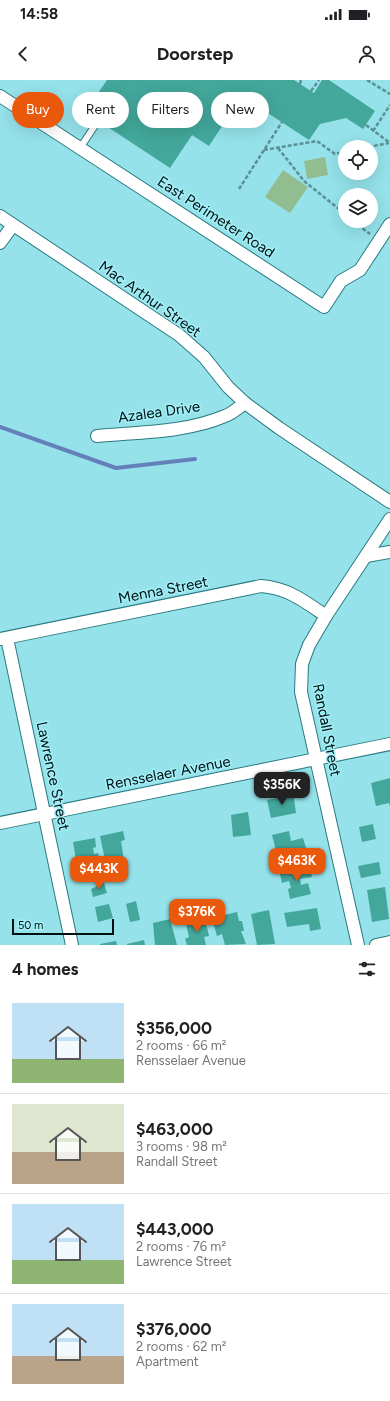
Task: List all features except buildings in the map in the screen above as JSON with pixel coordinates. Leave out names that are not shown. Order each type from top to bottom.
[{"type":"street","name":"East Perimeter Road","points":[[0,96],[324,307],[341,281],[360,270],[390,224]]},
{"type":"street","name":"Mac Arthur Street","points":[[0,216],[179,335],[204,357],[228,387],[245,403],[279,428],[390,502]]},
{"type":"street","points":[[0,243],[13,224]]},
{"type":"street","name":"Azalea Drive","points":[[96,436],[175,428],[201,423],[226,416],[245,403]]},
{"type":"street","name":"Randall Street","points":[[358,945],[301,692],[302,664],[309,645],[326,616],[390,519]]},
{"type":"street","points":[[366,556],[390,552]]},
{"type":"street","name":"Menna Street","points":[[3,638],[261,586],[274,587],[289,592],[326,616]]},
{"type":"street","name":"Lawrence Street","points":[[3,638],[44,814],[72,945]]},
{"type":"street","name":"Rensselaer Avenue","points":[[0,823],[390,744]]},
{"type":"street","points":[[376,945],[390,942]]},
{"type":"lane","points":[[80,148],[93,128]]},
{"type":"path","points":[[300,84],[301,80]]},
{"type":"path","points":[[311,91],[319,80]]},
{"type":"path","points":[[367,80],[390,94]]},
{"type":"path","points":[[373,131],[390,105]]},
{"type":"path","points":[[239,189],[282,122]]},
{"type":"path","points":[[366,125],[390,143]]},
{"type":"path","points":[[264,150],[317,141],[335,154],[338,153]]},
{"type":"path","points":[[378,145],[390,143]]},
{"type":"path","points":[[278,148],[304,181],[338,208]]},
{"type":"path","points":[[363,228],[379,241]]},
{"type":"green space","points":[[325,157],[328,175],[307,179],[304,161]]},
{"type":"green space","points":[[283,170],[308,187],[290,213],[265,197]]},
{"type":"waterway","points":[[0,427],[116,468],[195,459]]}]
